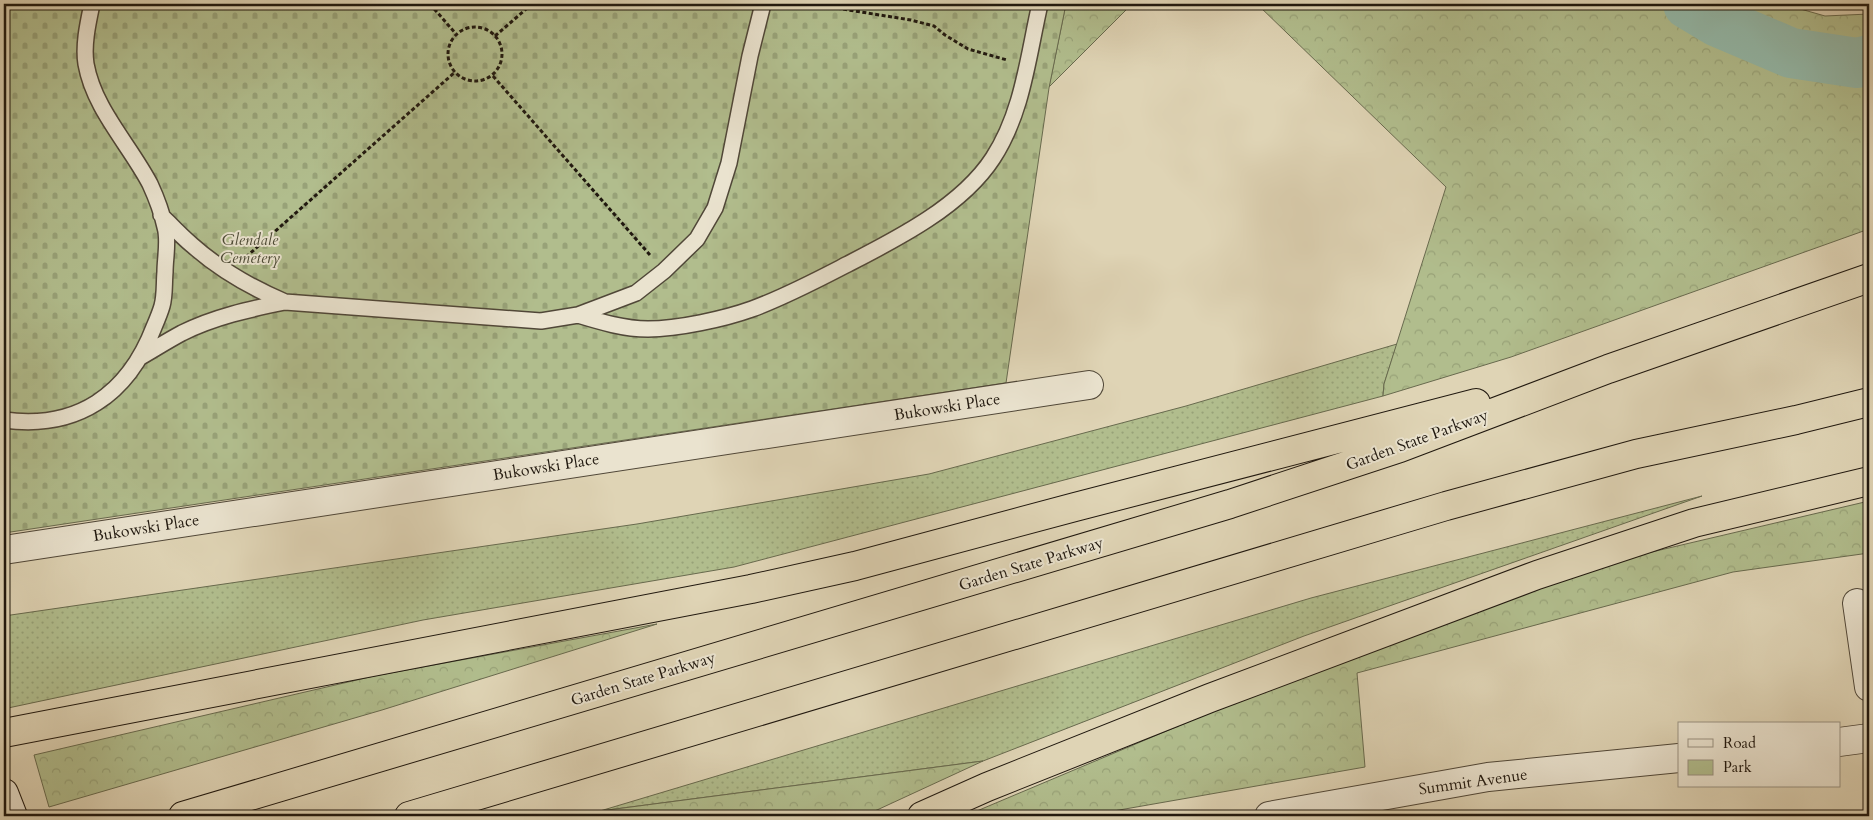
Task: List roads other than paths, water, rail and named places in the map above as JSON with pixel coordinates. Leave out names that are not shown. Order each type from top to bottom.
[{"type":"highway","name":"Garden State Parkway","points":[[183,816],[1230,504],[1400,448],[1608,369],[1869,278]]},
{"type":"highway","points":[[4,733],[693,600],[855,566],[1608,369]]},
{"type":"highway","points":[[408,816],[1446,506],[1636,454],[1796,420],[1869,402]]},
{"type":"highway","points":[[922,816],[1210,698],[1537,575],[1694,523],[1869,481]]},
{"type":"street","name":"Bukowski Place","points":[[4,550],[1089,385]]},
{"type":"street","points":[[1858,603],[1869,687]]},
{"type":"street","points":[[1840,742],[1869,738]]},
{"type":"street","name":"Summit Avenue","points":[[1269,816],[1488,778],[1678,758]]},
{"type":"street","points":[[4,792],[13,816]]},
{"type":"lane","points":[[4,420],[26,423],[55,420],[84,411],[110,394],[133,368],[139,358],[148,342],[163,305],[166,229],[150,185],[99,102],[96,94],[86,63],[86,29],[92,4]]},
{"type":"lane","points":[[139,358],[208,322],[250,309],[285,302],[541,320],[578,314],[636,293],[664,271],[697,238],[716,208],[729,163],[750,56],[763,4]]},
{"type":"lane","points":[[578,314],[610,325],[648,329],[694,324],[751,310],[807,285],[901,236],[946,206],[971,184],[992,159],[1007,133],[1017,109],[1040,4]]},
{"type":"lane","points":[[161,215],[192,245],[228,272],[259,291],[285,302]]},
{"type":"waterway","points":[[1688,4],[1718,22],[1791,53],[1857,63],[1869,60]]},
{"type":"park label","name":"Glendale Cemetery","points":[[250,249]]}]
